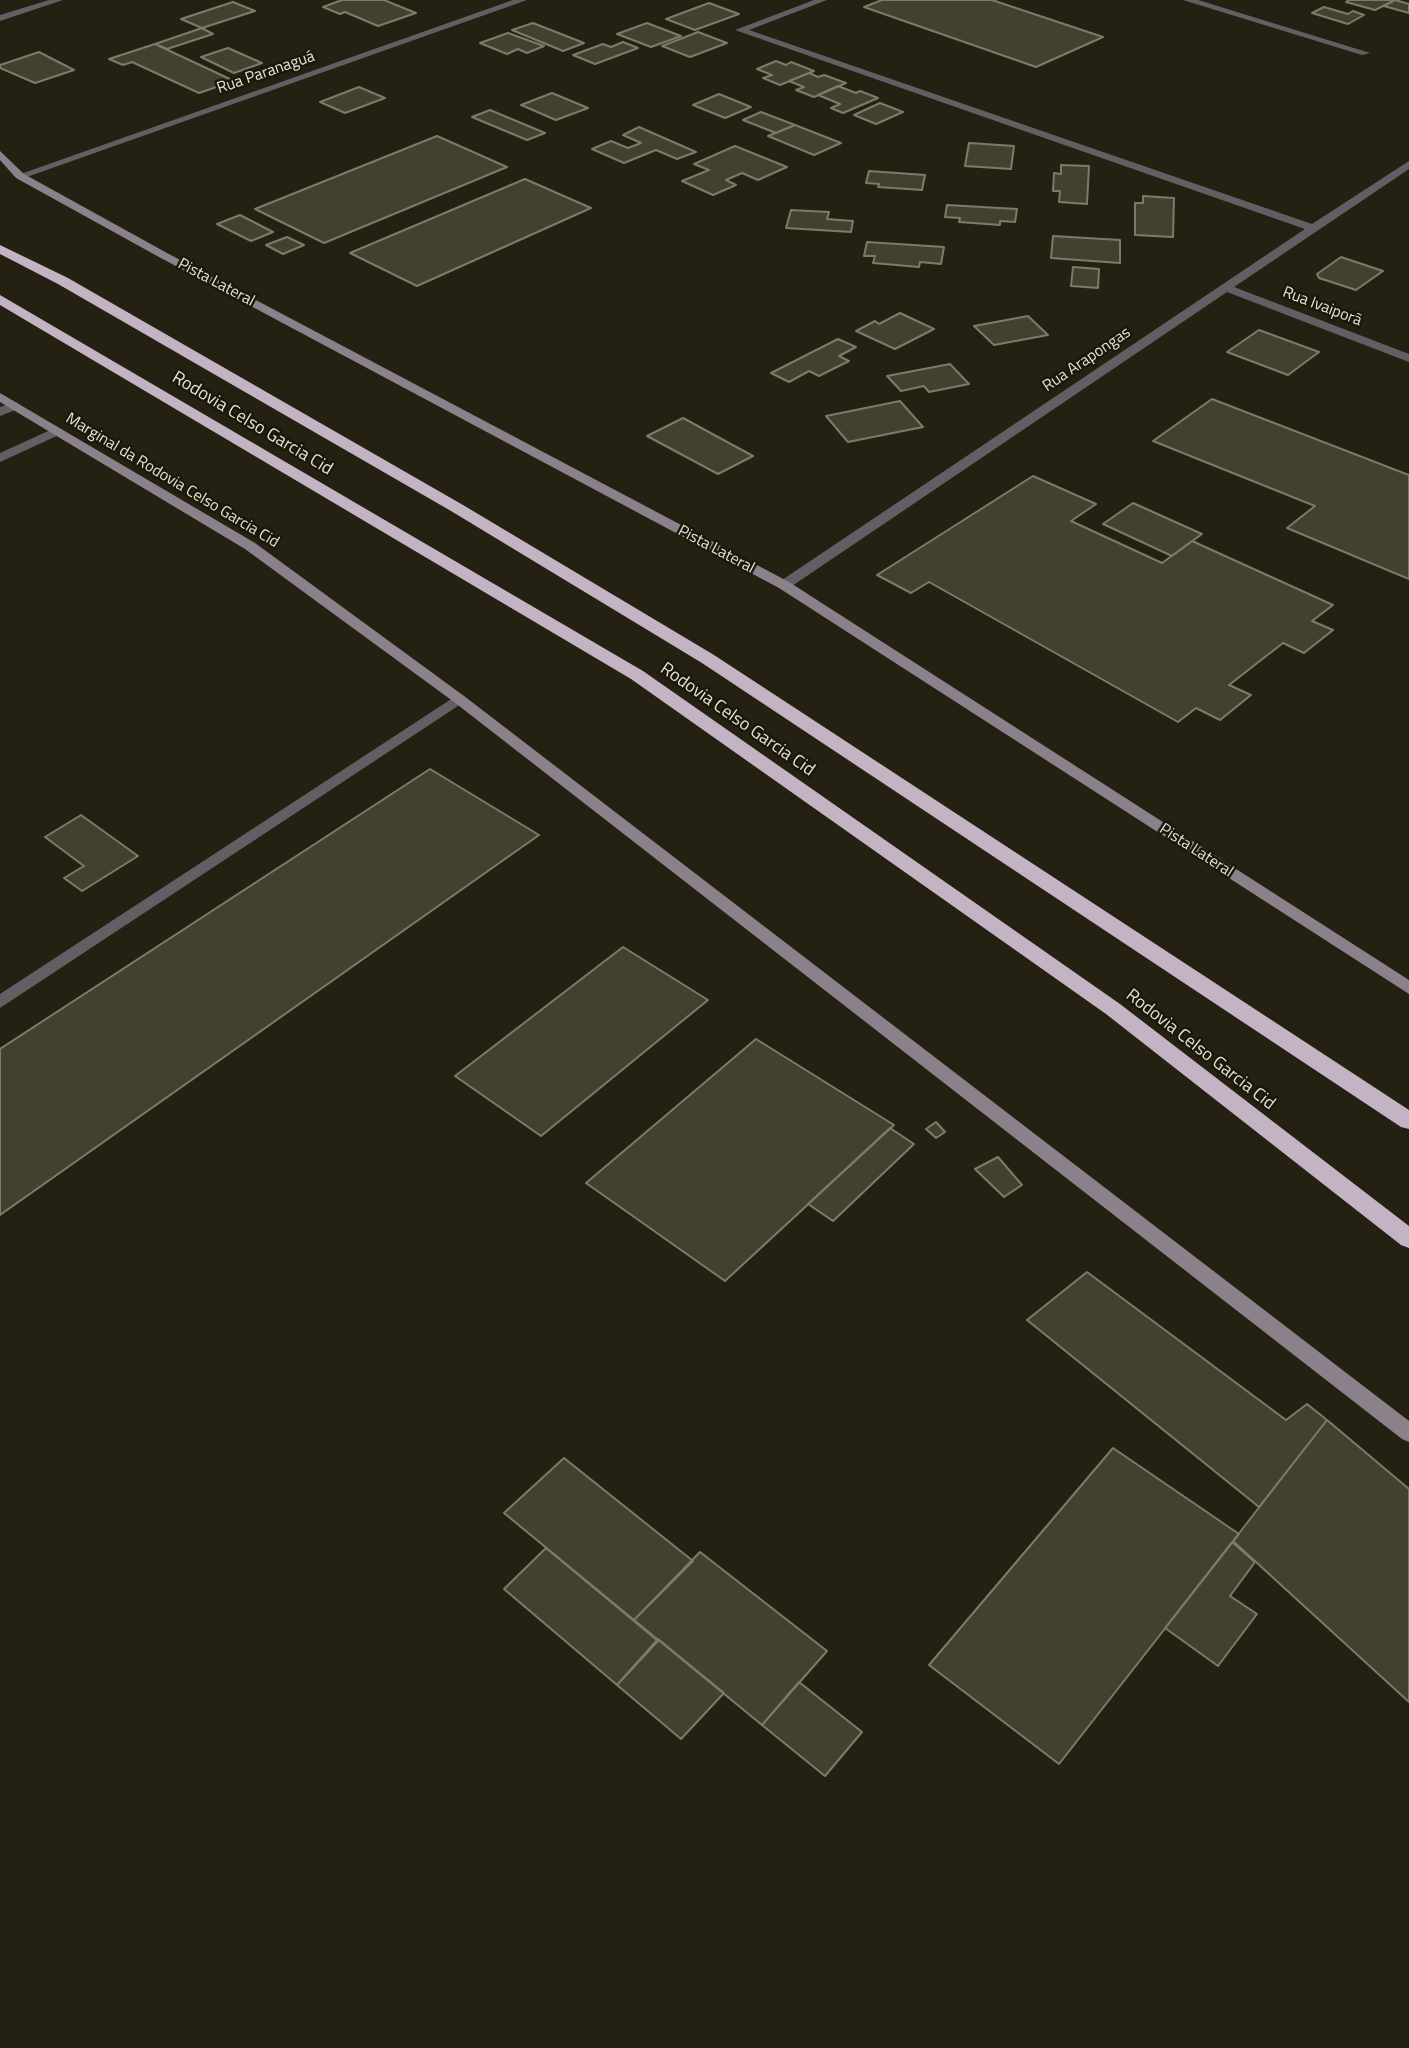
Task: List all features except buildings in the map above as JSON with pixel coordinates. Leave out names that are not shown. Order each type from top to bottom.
[{"type":"highway","name":"Rodovia Celso Garcia Cid","points":[[0,249],[63,281],[435,495],[708,659],[1409,1121]]},
{"type":"highway","name":"Rodovia Celso Garcia Cid","points":[[0,299],[637,676],[1113,1009],[1409,1239]]},
{"type":"street","points":[[0,18],[58,0]]},
{"type":"street","name":"Rua Paranaguá","points":[[20,176],[522,0]]},
{"type":"street","points":[[822,0],[740,30],[1312,228]]},
{"type":"street","points":[[1188,0],[1365,53]]},
{"type":"street","name":"Pista Lateral","points":[[0,154],[20,176],[163,255],[784,585],[1409,988]]},
{"type":"street","name":"Rua Arapongas","points":[[784,585],[1224,286],[1409,164]]},
{"type":"street","name":"Rua Ivaiporã","points":[[1224,286],[1409,358]]},
{"type":"street","name":"Marginal da Rodovia Celso Garcia Cid","points":[[0,397],[250,546],[459,699]]},
{"type":"street","points":[[0,412],[14,406]]},
{"type":"street","points":[[0,458],[57,431]]},
{"type":"street","points":[[0,1002],[459,699],[1409,1433]]}]
